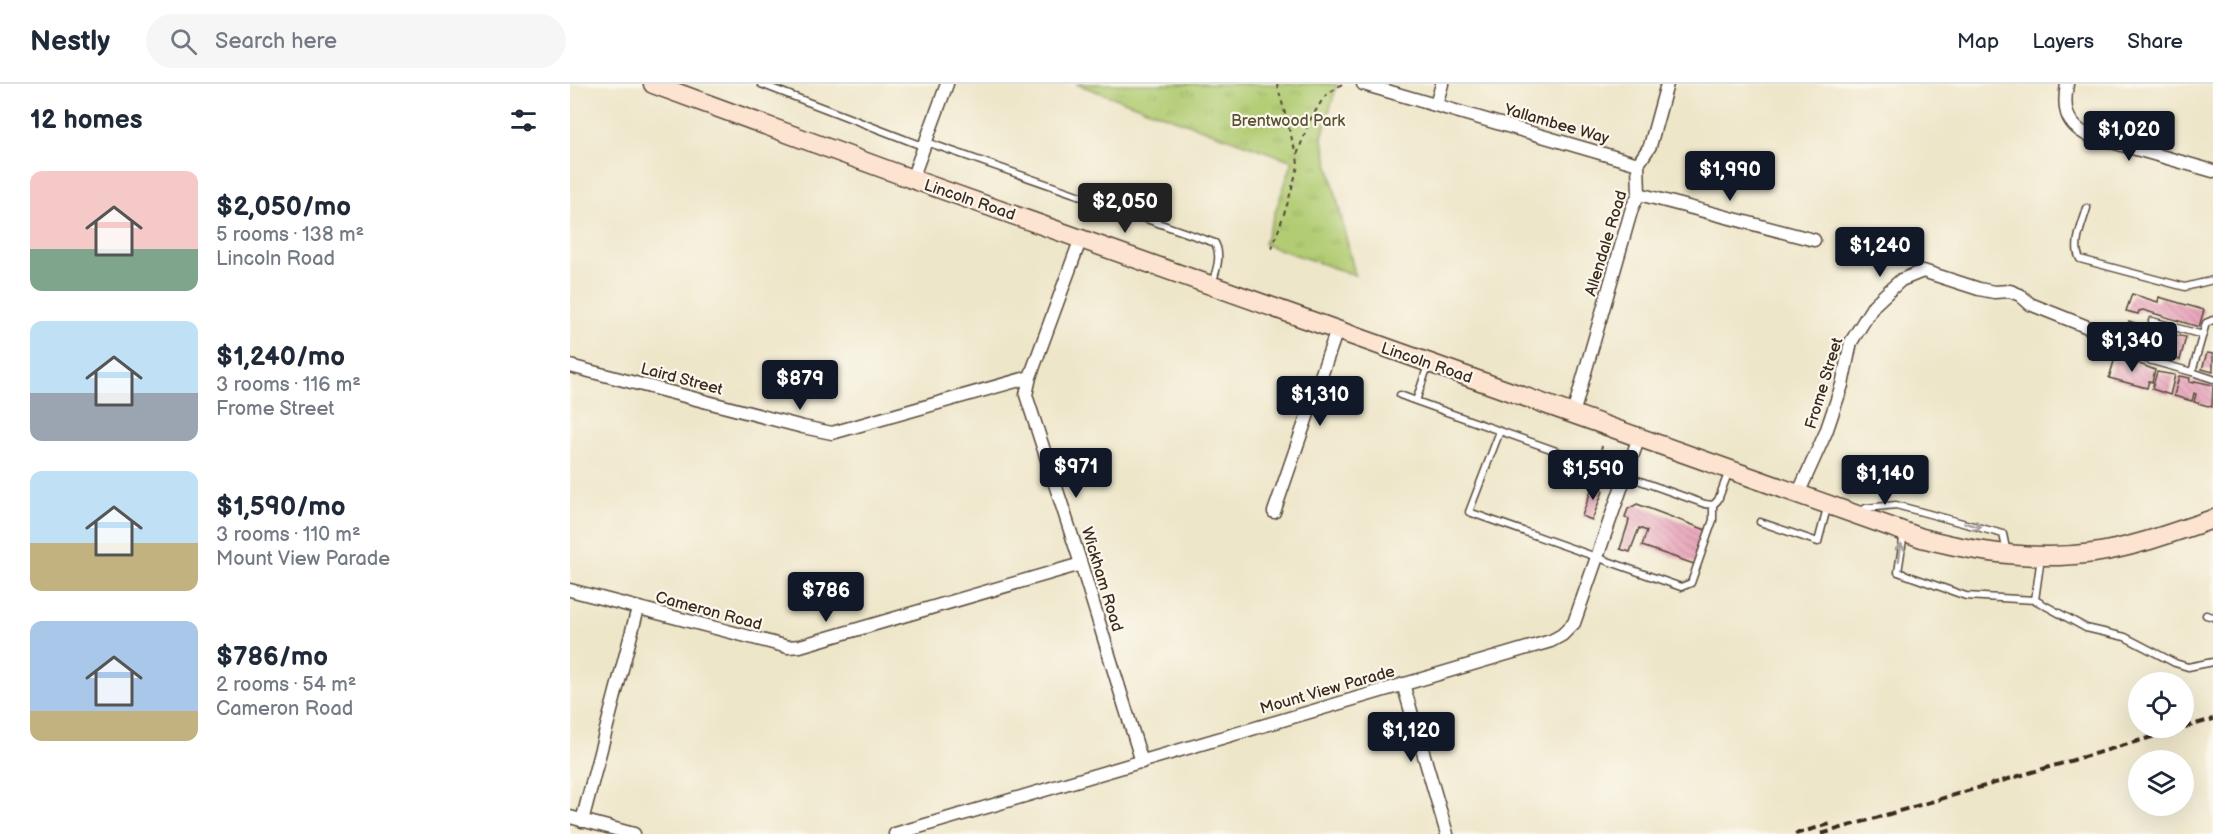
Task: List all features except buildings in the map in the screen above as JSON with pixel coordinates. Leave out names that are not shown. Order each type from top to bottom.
[{"type":"main road","name":"Lincoln Road","points":[[661,85],[912,179],[1904,532],[1954,547],[2008,555],[2094,553],[2116,549],[2213,519]]},
{"type":"street","points":[[912,179],[947,84]]},
{"type":"street","name":"Yallambee Way","points":[[1363,84],[1638,164]]},
{"type":"street","points":[[1436,105],[1442,84]]},
{"type":"street","points":[[1638,164],[1650,146],[1667,84]]},
{"type":"street","points":[[2067,84],[2065,109],[2073,126],[2087,135],[2213,171]]},
{"type":"street","name":"Allendale Road","points":[[1573,414],[1632,208],[1639,194],[1638,164]]},
{"type":"street","points":[[1639,194],[1814,240]]},
{"type":"street","name":"Wickham Road","points":[[1081,238],[1030,377],[1026,395],[1082,564],[1142,762]]},
{"type":"street","name":"Frome Street","points":[[1798,494],[1836,404],[1851,342],[1874,306],[1901,280],[1923,272],[1979,289],[1994,292],[2010,291],[2020,295],[2030,304],[2091,328]]},
{"type":"street","points":[[1274,512],[1337,330]]},
{"type":"street","name":"Laird Street","points":[[570,366],[803,428],[832,433],[1030,377]]},
{"type":"street","name":"Mount View Parade","points":[[895,834],[1551,641],[1562,635],[1574,623],[1639,437]]},
{"type":"street","name":"Cameron Road","points":[[570,590],[788,647],[800,646],[1082,564]]},
{"type":"street","points":[[634,834],[576,819],[638,608]]},
{"type":"street","points":[[1403,684],[1447,834]]},
{"type":"lane","points":[[761,84],[917,144],[932,144],[1215,243],[1218,249],[1218,266],[1212,284]]},
{"type":"lane","points":[[2087,208],[2077,245],[2077,255],[2080,259],[2185,287],[2213,280]]},
{"type":"lane","points":[[2192,372],[2206,323],[2213,320]]},
{"type":"lane","points":[[2152,321],[2203,335]]},
{"type":"lane","points":[[2127,354],[2213,379]]},
{"type":"lane","points":[[1416,401],[1429,362]]},
{"type":"lane","points":[[1400,395],[1625,476],[1713,505]]},
{"type":"lane","points":[[1500,430],[1469,512],[1682,587],[1691,583],[1713,520],[1713,505],[1718,500],[1730,470]]},
{"type":"lane","points":[[1760,522],[1818,542],[1828,505]]},
{"type":"lane","points":[[1856,515],[1866,508],[1896,505],[1984,528],[2003,534],[2008,555]]},
{"type":"lane","points":[[1904,532],[1898,572],[1966,596],[2035,600],[2086,628],[2125,637],[2175,663],[2188,667],[2213,662]]},
{"type":"lane","points":[[2035,600],[2041,556]]},
{"type":"path","points":[[1272,249],[1298,166],[1277,84]]},
{"type":"path","points":[[1297,155],[1309,122],[1324,98],[1342,84]]},
{"type":"green space","name":"Brentwood Park","points":[[1076,84],[1337,84],[1322,137],[1355,275],[1264,244],[1293,161]]},
{"type":"railway","points":[[1821,834],[2213,719]]},
{"type":"railway","points":[[1795,834],[1830,824]]}]
